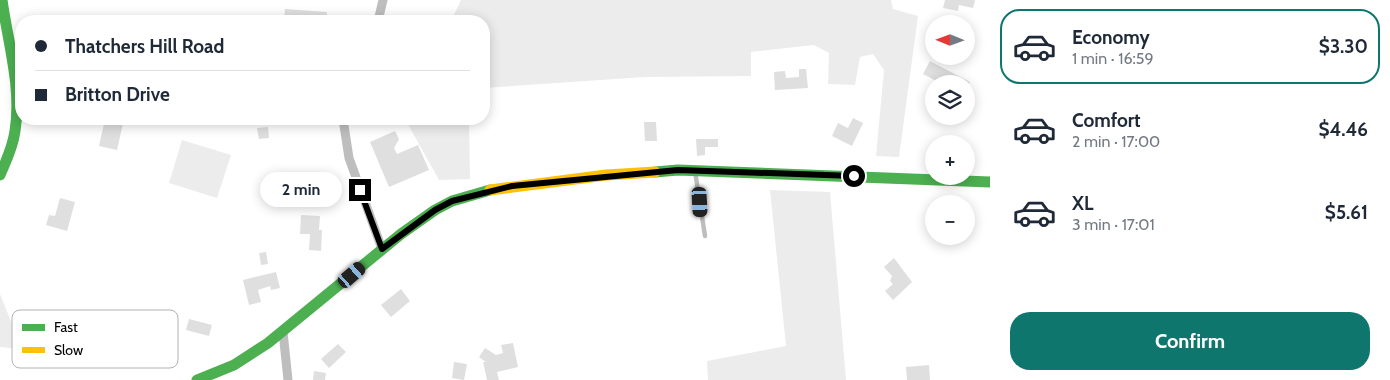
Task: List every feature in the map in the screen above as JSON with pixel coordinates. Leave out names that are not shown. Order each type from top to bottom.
[{"type":"street","points":[[2,0],[15,84]]},
{"type":"street","points":[[379,15],[383,0]]},
{"type":"street","points":[[0,175],[13,146],[17,125]]},
{"type":"street","points":[[344,125],[349,158],[382,249]]},
{"type":"street","points":[[197,380],[246,358],[283,332],[382,249],[435,210],[452,201],[491,190],[606,176],[695,169],[990,182]]},
{"type":"street","points":[[283,332],[288,380]]},
{"type":"lane","points":[[695,169],[705,236]]},
{"type":"shaded area","points":[[461,0],[891,0],[893,9],[918,16],[899,157],[876,156],[884,70],[873,54],[860,57],[855,85],[828,84],[829,53],[814,45],[751,52],[751,76],[645,77],[490,88],[490,15],[454,15]]},
{"type":"shaded area","points":[[408,125],[469,125],[470,179],[439,180]]},
{"type":"shaded area","points":[[182,140],[231,155],[217,198],[169,183]]},
{"type":"shaded area","points":[[770,190],[830,192],[846,380],[708,380],[707,361],[786,346]]},
{"type":"shaded area","points":[[0,294],[12,324],[12,348],[0,347]]},
{"type":"building","points":[[945,0],[975,0],[973,8],[959,5],[958,11],[943,8]]},
{"type":"building","points":[[285,9],[327,12],[327,15],[284,15]]},
{"type":"building","points":[[928,65],[938,65],[957,75],[925,75],[923,74]]},
{"type":"building","points":[[799,69],[806,69],[808,88],[775,90],[774,72],[785,71],[786,78],[799,77]]},
{"type":"building","points":[[853,118],[863,123],[852,146],[832,136],[838,123],[848,128]]},
{"type":"building","points":[[644,122],[656,122],[657,141],[645,141]]},
{"type":"building","points":[[104,125],[123,125],[117,150],[99,146]]},
{"type":"building","points":[[268,127],[269,138],[259,139],[257,128]]},
{"type":"building","points":[[395,131],[399,139],[394,148],[397,154],[418,145],[429,170],[389,187],[370,142]]},
{"type":"building","points":[[696,139],[718,139],[718,147],[705,147],[705,155],[697,156]]},
{"type":"building","points":[[60,198],[75,202],[67,231],[46,225],[49,215],[55,216]]},
{"type":"building","points":[[301,215],[320,216],[319,230],[322,230],[321,251],[309,250],[310,234],[300,234]]},
{"type":"building","points":[[266,252],[268,264],[261,265],[259,253]]},
{"type":"building","points":[[894,258],[912,282],[893,300],[885,291],[893,284],[890,281],[892,276],[884,267]]},
{"type":"building","points":[[276,272],[280,288],[271,290],[270,286],[258,290],[261,302],[249,305],[243,280]]},
{"type":"building","points":[[401,289],[410,301],[391,317],[381,305]]},
{"type":"building","points":[[189,319],[212,325],[209,336],[186,330]]},
{"type":"building","points":[[513,343],[518,367],[497,372],[499,380],[487,380],[483,362],[486,362],[479,357],[485,348],[496,355],[503,353],[501,345]]},
{"type":"building","points":[[338,344],[346,352],[329,368],[321,359]]},
{"type":"building","points":[[454,362],[467,364],[464,380],[452,378]]},
{"type":"building","points":[[929,365],[930,380],[907,380],[906,367]]},
{"type":"building","points":[[314,371],[326,373],[325,380],[313,380]]},
{"type":"traffic: fast","points":[[2,0],[15,77]]},
{"type":"traffic: fast","points":[[0,175],[13,143],[16,125]]},
{"type":"traffic: fast","points":[[655,172],[678,170],[990,182]]},
{"type":"traffic: fast","points":[[197,380],[234,365],[268,343],[401,234],[435,210],[452,201],[490,190]]},
{"type":"traffic: slow","points":[[490,190],[606,175],[655,172]]},
{"type":"route","points":[[360,190],[382,249],[435,210],[452,201],[512,186],[700,169],[854,176]]}]
